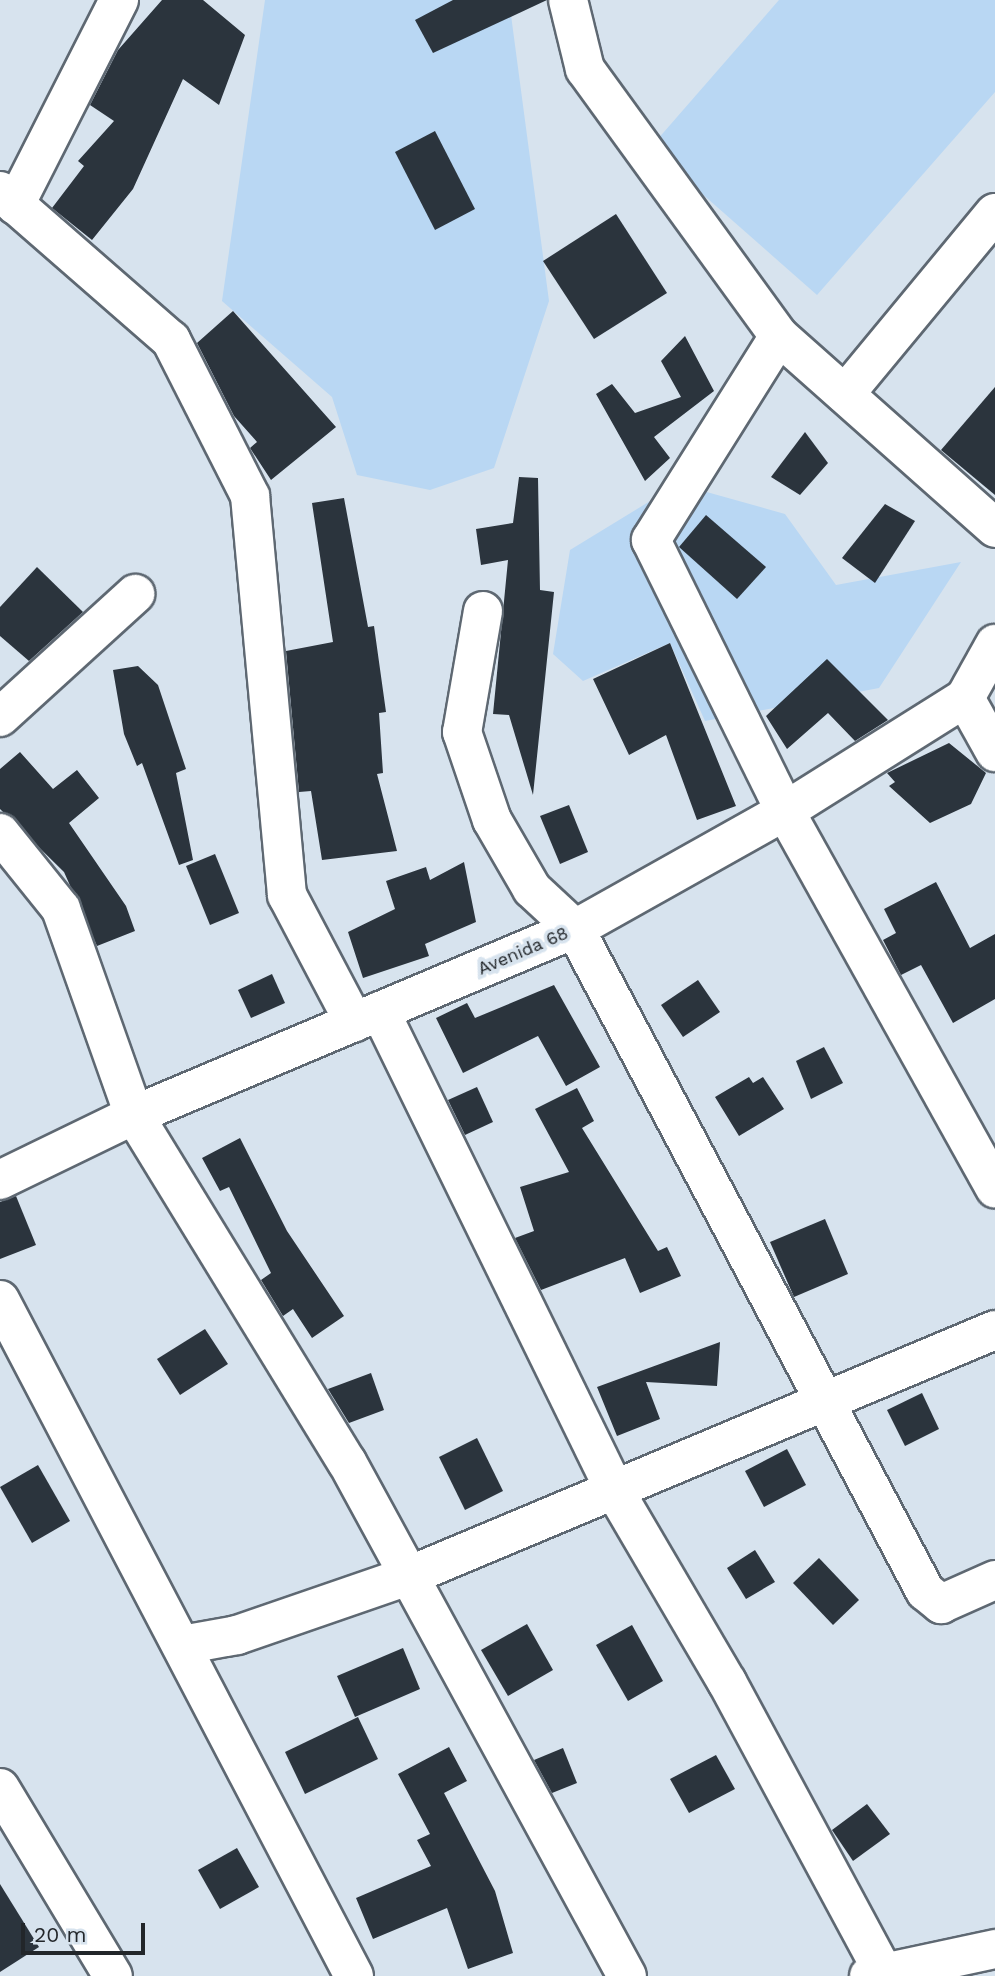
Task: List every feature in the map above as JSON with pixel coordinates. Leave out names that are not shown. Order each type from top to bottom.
[{"type":"street","points":[[118,0],[8,198],[171,340],[250,496],[287,895],[367,1017],[616,1493],[727,1682],[878,1974],[995,1949]]},
{"type":"street","points":[[568,0],[585,69],[779,336],[995,528]]},
{"type":"street","points":[[845,394],[995,213]]},
{"type":"street","points":[[779,336],[651,540],[785,811],[995,1188]]},
{"type":"street","points":[[0,717],[135,594]]},
{"type":"street","points":[[483,611],[461,732],[492,820],[532,889],[575,929],[825,1396],[925,1591],[941,1604],[995,1580]]},
{"type":"street","name":"Avenida 68","points":[[0,1180],[134,1115],[575,929],[785,811],[965,698],[995,644]]},
{"type":"street","points":[[965,698],[995,752]]},
{"type":"street","points":[[0,833],[61,909],[134,1115],[411,1575],[627,1976]]},
{"type":"street","points":[[0,1300],[354,1976]]},
{"type":"street","points":[[182,1645],[237,1635],[411,1575],[616,1493],[825,1396],[995,1330]]},
{"type":"street","points":[[0,1787],[113,1976]]},
{"type":"shaded area","points":[[265,0],[509,0],[549,301],[494,468],[430,490],[357,475],[332,397],[222,301]]},
{"type":"shaded area","points":[[779,0],[995,0],[995,92],[817,295],[650,148]]},
{"type":"shaded area","points":[[678,484],[785,514],[836,585],[961,562],[879,688],[705,721],[670,643],[583,681],[553,654],[570,550]]},
{"type":"building","points":[[162,0],[203,0],[245,35],[219,105],[183,79],[133,189],[92,240],[52,208],[84,166],[78,161],[114,121],[90,105],[118,50]]},
{"type":"building","points":[[453,0],[547,0],[433,53],[415,20]]},
{"type":"building","points":[[435,131],[475,209],[435,230],[395,152]]},
{"type":"building","points":[[616,214],[667,293],[594,339],[543,261]]},
{"type":"building","points":[[233,311],[336,427],[271,480],[250,448],[257,442],[234,416],[197,343]]},
{"type":"building","points":[[685,336],[714,391],[654,437],[670,458],[645,481],[596,394],[612,384],[635,413],[681,397],[661,361]]},
{"type":"building","points":[[995,387],[995,495],[941,450]]},
{"type":"building","points":[[805,432],[828,463],[800,495],[771,477]]},
{"type":"building","points":[[519,477],[538,478],[540,590],[554,592],[533,795],[509,715],[493,714],[508,560],[481,565],[476,529],[513,523]]},
{"type":"building","points":[[344,498],[368,627],[374,626],[386,712],[379,713],[383,773],[377,774],[397,851],[322,860],[311,791],[299,792],[286,651],[333,642],[312,503]]},
{"type":"building","points":[[885,504],[915,521],[875,583],[842,558]]},
{"type":"building","points":[[706,515],[766,567],[737,599],[679,547]]},
{"type":"building","points":[[37,567],[83,612],[29,661],[0,636],[0,607]]},
{"type":"building","points":[[670,643],[736,806],[697,820],[666,735],[629,755],[593,679]]},
{"type":"building","points":[[827,659],[888,720],[855,741],[828,713],[787,749],[766,716]]},
{"type":"building","points":[[138,666],[158,685],[186,769],[176,773],[193,860],[179,865],[142,763],[137,766],[124,734],[113,670]]},
{"type":"building","points":[[949,743],[986,773],[971,804],[930,823],[889,786],[895,782],[887,773]]},
{"type":"building","points":[[20,752],[53,789],[77,770],[99,798],[69,823],[126,906],[135,931],[97,946],[64,872],[0,809],[0,769]]},
{"type":"building","points":[[569,805],[588,852],[560,864],[540,816]]},
{"type":"building","points":[[215,854],[239,913],[210,925],[186,866]]},
{"type":"building","points":[[464,862],[476,922],[425,944],[429,956],[363,978],[348,932],[395,909],[386,881],[426,867],[430,880]]},
{"type":"building","points":[[936,882],[970,948],[995,934],[995,999],[953,1023],[921,965],[901,975],[883,940],[896,933],[884,909]]},
{"type":"building","points":[[272,974],[285,1003],[251,1018],[238,990]]},
{"type":"building","points":[[698,980],[720,1012],[683,1037],[661,1005]]},
{"type":"building","points":[[554,985],[600,1067],[566,1086],[538,1036],[463,1073],[436,1018],[467,1003],[475,1018]]},
{"type":"building","points":[[824,1047],[843,1083],[811,1099],[796,1061]]},
{"type":"building","points":[[749,1077],[753,1083],[763,1077],[784,1109],[739,1136],[715,1097]]},
{"type":"building","points":[[477,1087],[493,1122],[465,1135],[448,1100]]},
{"type":"building","points":[[577,1088],[594,1121],[582,1128],[658,1251],[667,1247],[681,1276],[640,1293],[625,1258],[541,1290],[515,1238],[534,1231],[520,1187],[569,1172],[535,1109]]},
{"type":"building","points":[[240,1138],[287,1231],[344,1316],[312,1338],[293,1309],[283,1316],[261,1280],[271,1273],[229,1187],[220,1191],[202,1158]]},
{"type":"building","points":[[16,1196],[36,1245],[0,1259],[0,1202]]},
{"type":"building","points":[[825,1219],[848,1274],[794,1297],[770,1242]]},
{"type":"building","points":[[205,1329],[228,1364],[180,1395],[157,1359]]},
{"type":"building","points":[[720,1342],[717,1386],[646,1382],[660,1419],[617,1436],[597,1387]]},
{"type":"building","points":[[371,1373],[384,1410],[349,1423],[328,1389]]},
{"type":"building","points":[[922,1393],[939,1429],[905,1446],[887,1410]]},
{"type":"building","points":[[477,1438],[503,1491],[465,1510],[439,1457]]},
{"type":"building","points":[[787,1449],[806,1485],[764,1507],[745,1471]]},
{"type":"building","points":[[38,1465],[70,1521],[32,1543],[0,1487]]},
{"type":"building","points":[[755,1550],[775,1582],[746,1599],[727,1568]]},
{"type":"building","points":[[819,1558],[859,1600],[833,1625],[793,1583]]},
{"type":"building","points":[[527,1624],[553,1670],[508,1696],[481,1650]]},
{"type":"building","points":[[632,1625],[663,1681],[628,1701],[596,1645]]},
{"type":"building","points":[[403,1648],[420,1689],[355,1717],[337,1676]]},
{"type":"building","points":[[358,1717],[378,1759],[305,1794],[285,1752]]},
{"type":"building","points":[[449,1747],[467,1781],[444,1793],[495,1891],[513,1953],[468,1969],[447,1908],[373,1939],[356,1898],[431,1866],[417,1840],[430,1834],[398,1774]]},
{"type":"building","points":[[563,1748],[577,1783],[552,1793],[534,1760]]},
{"type":"building","points":[[716,1755],[735,1789],[689,1813],[670,1779]]},
{"type":"building","points":[[867,1804],[890,1834],[853,1861],[832,1830]]},
{"type":"building","points":[[237,1848],[259,1887],[220,1909],[198,1870]]},
{"type":"building","points":[[0,1884],[39,1947],[0,1972]]}]
